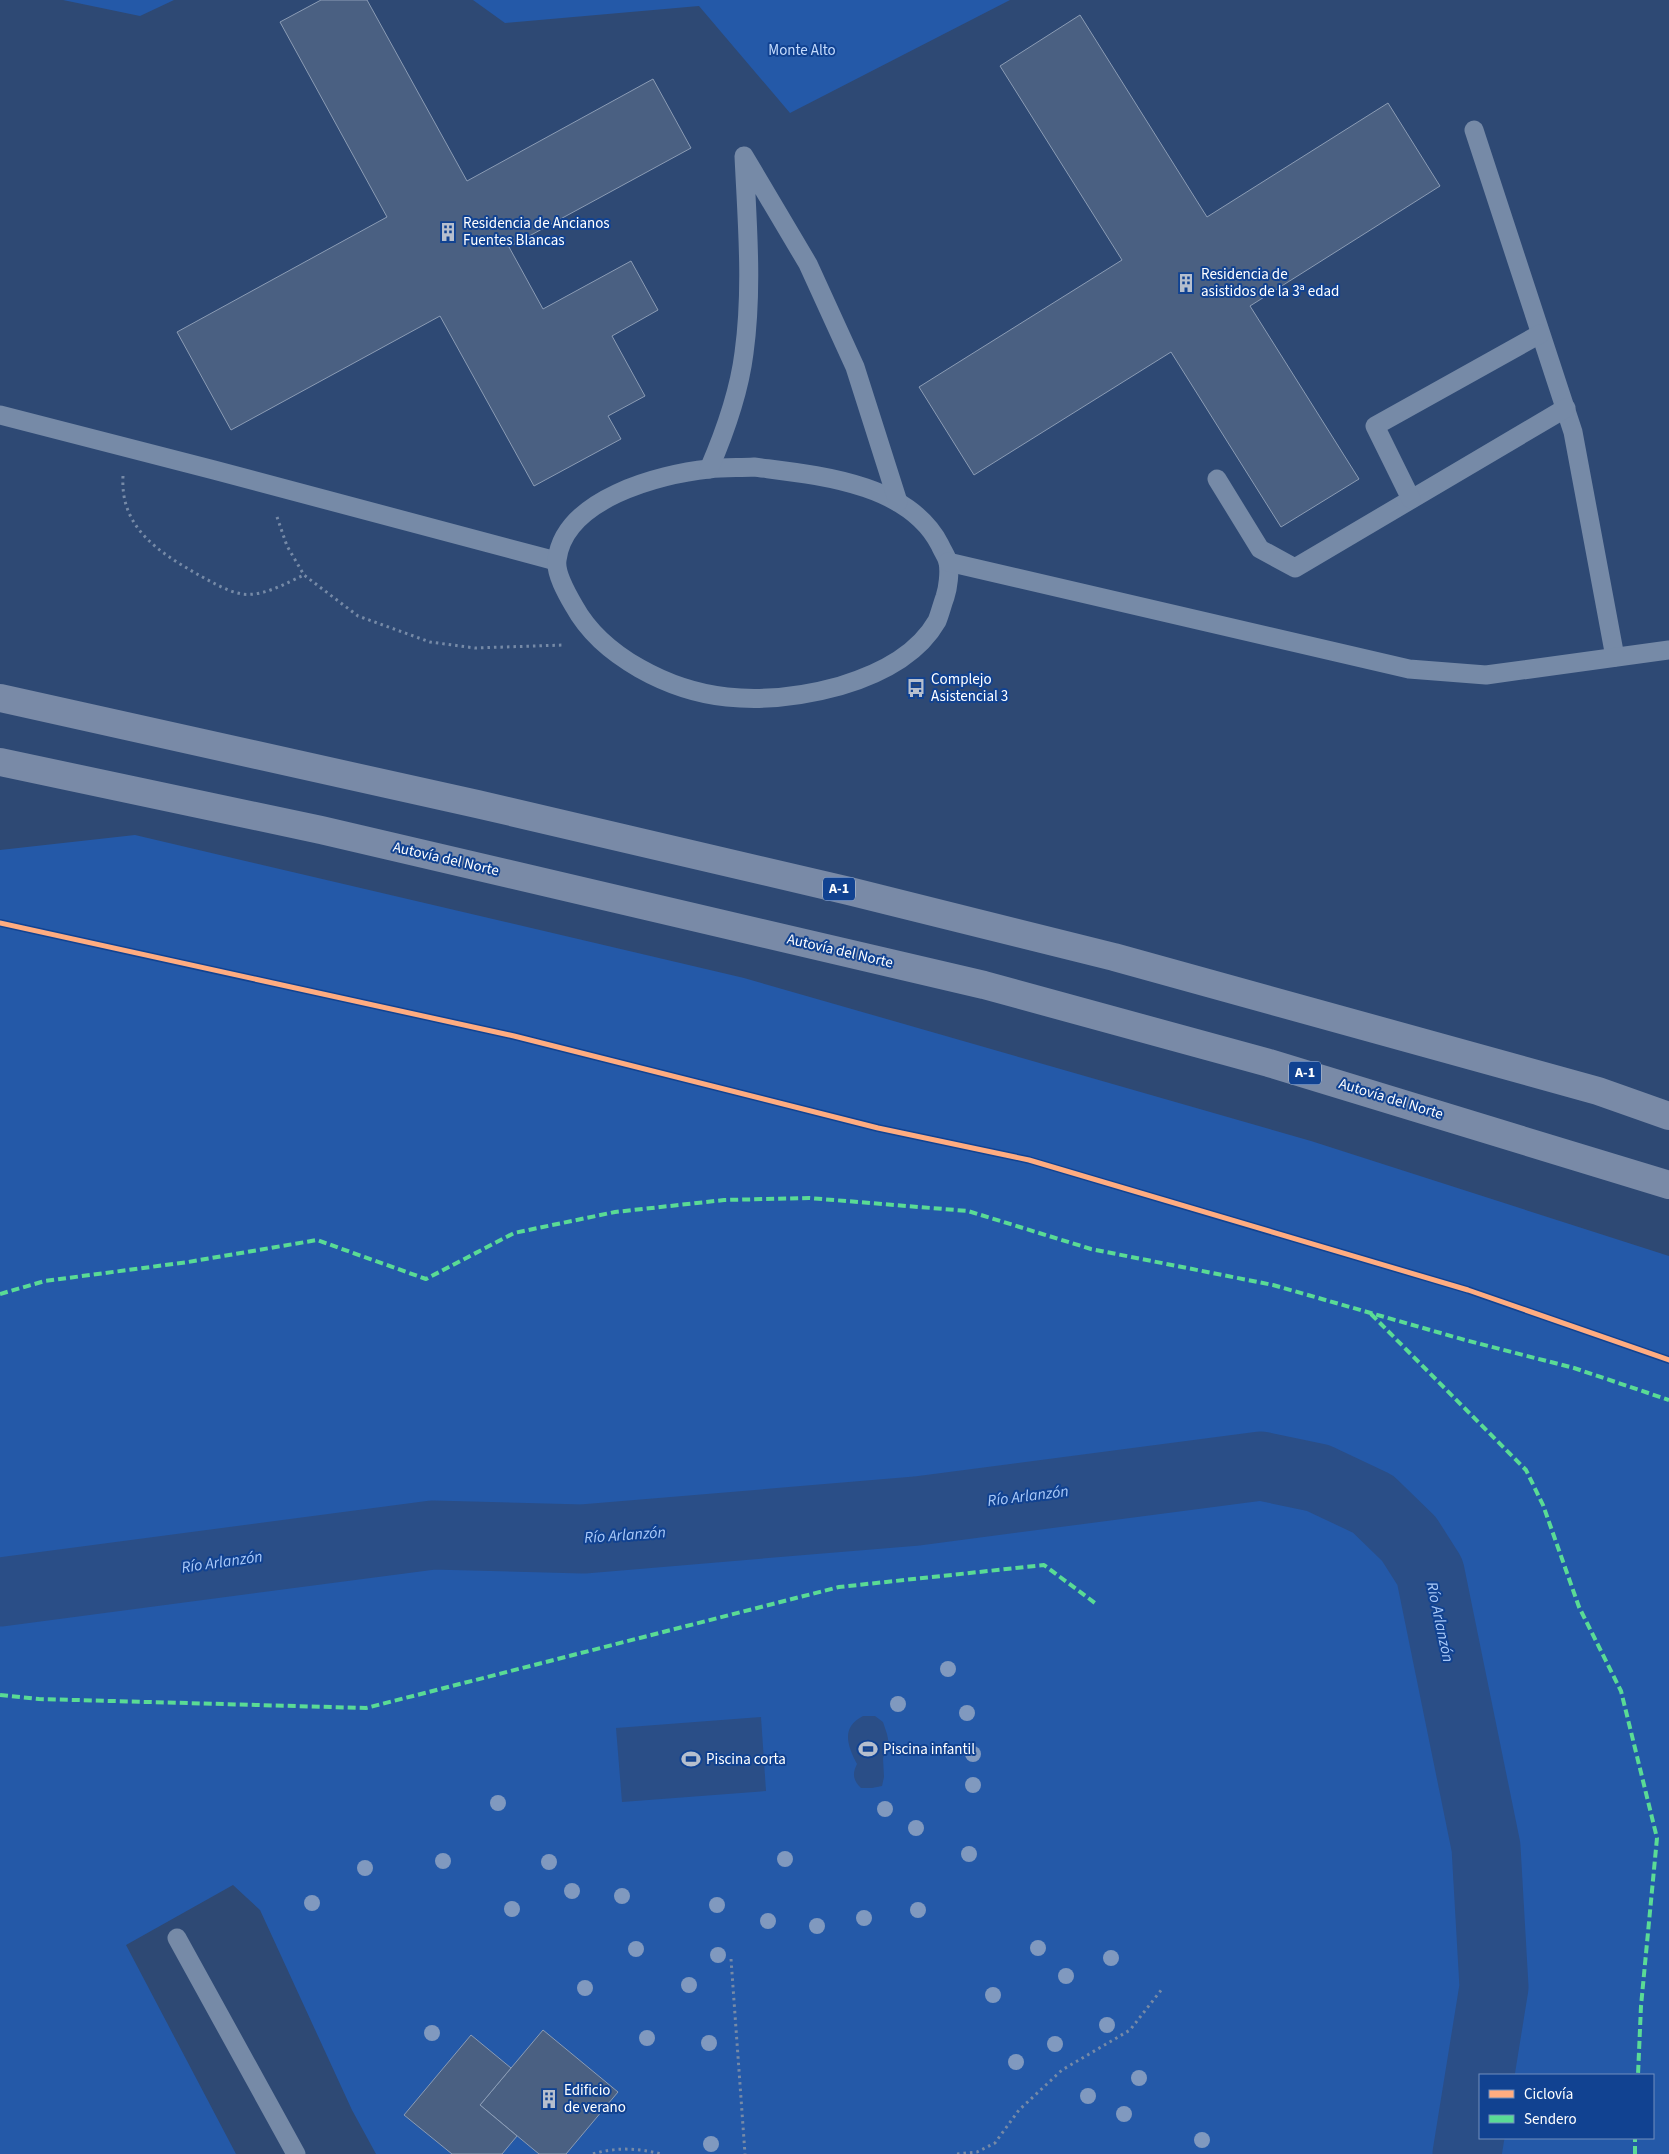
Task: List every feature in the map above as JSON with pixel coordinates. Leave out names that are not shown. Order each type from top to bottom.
[{"type":"highway","name":"A-1","points":[[0,698],[477,804],[849,891],[1067,945],[1588,1088],[1669,1116]]},
{"type":"highway","name":"Autovía del Norte","points":[[0,762],[331,833],[984,985],[1269,1063],[1669,1185]]},
{"type":"lane","points":[[1474,130],[1573,432],[1615,657]]},
{"type":"lane","points":[[709,469],[735,398],[744,354],[750,295],[744,156],[808,264],[855,367],[898,502]]},
{"type":"lane","points":[[1411,499],[1375,426],[1540,334]]},
{"type":"lane","points":[[1217,479],[1260,549],[1295,568],[1566,408]]},
{"type":"lane","points":[[0,415],[556,561]]},
{"type":"lane","points":[[754,467],[806,474],[846,481],[898,502],[916,515],[934,534],[948,562],[947,591],[938,619],[921,643],[892,664],[857,681],[816,693],[768,698],[725,697],[680,686],[638,668],[602,643],[579,615],[564,589],[556,561],[564,535],[584,512],[617,493],[663,477],[709,469],[754,467]]},
{"type":"lane","points":[[948,562],[1409,669],[1486,675],[1669,650]]},
{"type":"lane","points":[[177,1938],[296,2154]]},
{"type":"path","points":[[124,447],[122,487],[128,512],[146,539],[167,557],[215,584],[243,594],[268,591],[304,575]]},
{"type":"path","points":[[267,484],[287,546],[304,575],[358,616],[430,642],[475,648],[602,643]]},
{"type":"path","points":[[731,1959],[745,2154]]},
{"type":"path","points":[[957,2154],[976,2152],[996,2143],[1019,2110],[1062,2070],[1130,2030],[1162,1989]]},
{"type":"path","points":[[593,2154],[605,2150],[641,2149],[661,2154]]},
{"type":"green space","points":[[63,0],[174,0],[140,16]]},
{"type":"green space","name":"Monte Alto","points":[[473,0],[1010,0],[790,113],[699,6],[505,23]]},
{"type":"green space","points":[[135,835],[744,978],[1311,1141],[1669,1256],[1669,2154],[376,2154],[352,2110],[260,1910],[233,1885],[126,1945],[236,2154],[0,2154],[0,850]]},
{"type":"shaded area","name":"Piscina infantil","points":[[863,1716],[875,1716],[883,1722],[889,1744],[883,1758],[884,1777],[882,1786],[872,1788],[861,1788],[856,1782],[854,1771],[857,1764],[848,1737],[851,1725]]},
{"type":"shaded area","name":"Piscina corta","points":[[761,1717],[766,1791],[622,1802],[616,1728]]},
{"type":"building","name":"Residencia de Ancianos Fuentes Blancas","points":[[321,0],[367,0],[467,181],[653,79],[691,148],[509,247],[543,309],[631,261],[658,310],[612,336],[645,396],[608,416],[621,439],[534,486],[440,316],[231,430],[177,332],[387,217],[280,22]]},
{"type":"building","name":"Residencia de asistidos de la 3ª edad","points":[[1080,15],[1207,217],[1388,103],[1440,186],[1250,306],[1359,479],[1281,527],[1171,352],[974,475],[919,387],[1122,260],[1000,66]]},
{"type":"building","name":"Edificio de verano","points":[[543,2030],[618,2092],[566,2154],[539,2154],[480,2105]]},
{"type":"building","points":[[471,2035],[511,2068],[480,2105],[517,2136],[502,2154],[452,2154],[404,2115]]},
{"type":"waterway","name":"Río Arlanzón","points":[[0,1592],[433,1535],[583,1539],[917,1511],[1261,1466],[1318,1478],[1373,1504],[1409,1539],[1430,1572],[1486,1847],[1494,1987],[1480,2074]]},
{"type":"waterway","name":"Río Arlanzón","points":[[1467,2154],[1479,2080]]},
{"type":"marked path","points":[[0,1294],[45,1281],[188,1262],[317,1240],[426,1279],[514,1233],[615,1212],[724,1200],[809,1198],[968,1211],[1091,1249],[1273,1285],[1465,1340],[1574,1368],[1669,1400]]},
{"type":"marked path","points":[[1371,1314],[1526,1470],[1543,1505],[1579,1607],[1621,1691],[1657,1838],[1641,2006],[1638,2074]]},
{"type":"marked path","points":[[0,1695],[39,1699],[366,1708],[839,1587],[1044,1565],[1095,1603]]},
{"type":"marked path","points":[[1635,2139],[1635,2154]]},
{"type":"cycle path","points":[[0,923],[514,1036],[878,1128],[1029,1160],[1468,1290],[1669,1360]]},
{"type":"place","name":"Residencia de Ancianos Fuentes Blancas","points":[[448,232]]},
{"type":"place","name":"Residencia de asistidos de la 3ª edad","points":[[1186,283]]},
{"type":"place","name":"Complejo Asistencial 3","points":[[916,688]]},
{"type":"place","name":"Piscina infantil","points":[[868,1749]]},
{"type":"place","name":"Piscina corta","points":[[691,1759]]},
{"type":"place","name":"Edificio de verano","points":[[549,2099]]}]
